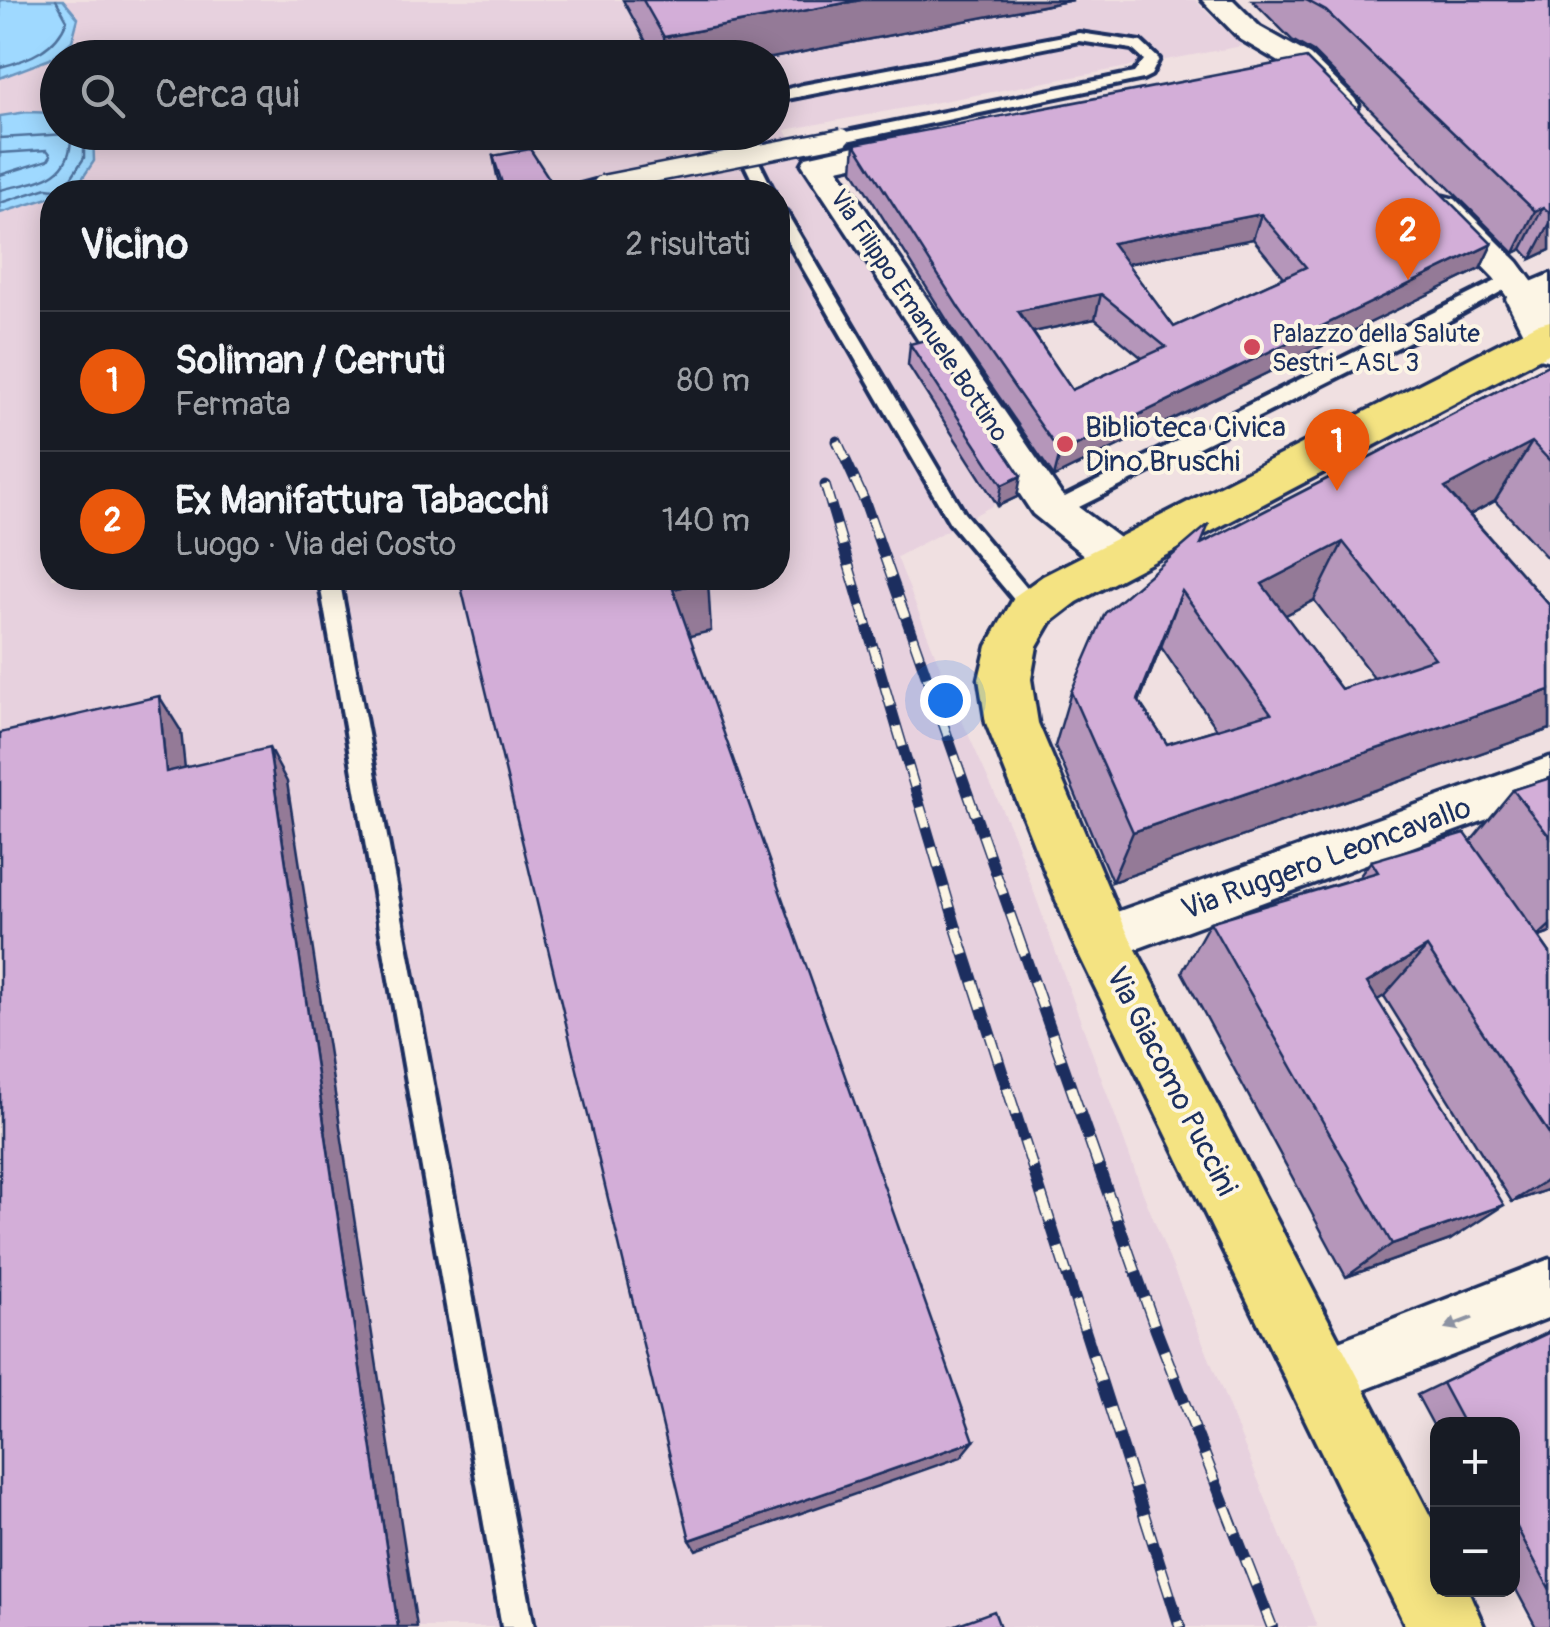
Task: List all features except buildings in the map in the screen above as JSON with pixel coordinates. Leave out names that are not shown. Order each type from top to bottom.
[{"type":"main road","name":"Via Giacomo Puccini","points":[[1446,1627],[1101,940],[1012,723],[1005,679],[1012,646],[1033,609],[1060,589],[1539,314]]},
{"type":"street","points":[[1216,0],[1250,34],[1299,61],[1368,130]]},
{"type":"street","points":[[1242,73],[1299,61]]},
{"type":"street","name":"Via Filippo Emanuele Bottino","points":[[1116,558],[1047,504],[818,164],[1184,86]]},
{"type":"street","points":[[1423,186],[1539,314]]},
{"type":"street","name":"Via Ruggero Leoncavallo","points":[[1101,940],[1428,840],[1550,776]]},
{"type":"street","points":[[1321,1378],[1550,1288]]},
{"type":"lane","points":[[790,92],[1079,37],[1136,45],[1152,60],[1146,72],[1138,76],[790,147]]},
{"type":"lane","points":[[743,150],[759,180]]},
{"type":"lane","points":[[622,180],[776,150]]},
{"type":"lane","points":[[790,233],[957,518],[1033,609]]},
{"type":"lane","points":[[1056,510],[1432,323],[1539,314]]},
{"type":"lane","points":[[330,590],[518,1627]]},
{"type":"shaded area","points":[[0,0],[1195,0],[1242,46],[790,129],[790,40],[40,40],[40,150],[790,150],[790,137],[1029,486],[897,557],[955,705],[1013,834],[1143,1193],[1317,1627],[0,1627]]},
{"type":"water","points":[[0,0],[63,0],[78,18],[72,40],[40,40],[40,63],[0,78]]},
{"type":"water","points":[[40,112],[40,150],[94,150],[94,161],[81,180],[40,180],[40,201],[0,213],[0,116]]},
{"type":"railway","points":[[837,441],[865,502],[1016,930]]},
{"type":"railway","points":[[825,485],[957,930]]},
{"type":"railway","points":[[956,928],[1180,1627]]},
{"type":"railway","points":[[1015,928],[1156,1330],[1272,1627]]},
{"type":"place","name":"Ex Manifattura Tabacchi","points":[[1408,280]]},
{"type":"place","name":"Palazzo della Salute Sestri - ASL 3","points":[[1252,347]]},
{"type":"place","name":"Biblioteca Civica Dino Bruschi","points":[[1065,444]]},
{"type":"place","name":"Soliman / Cerruti","points":[[1337,491]]}]
